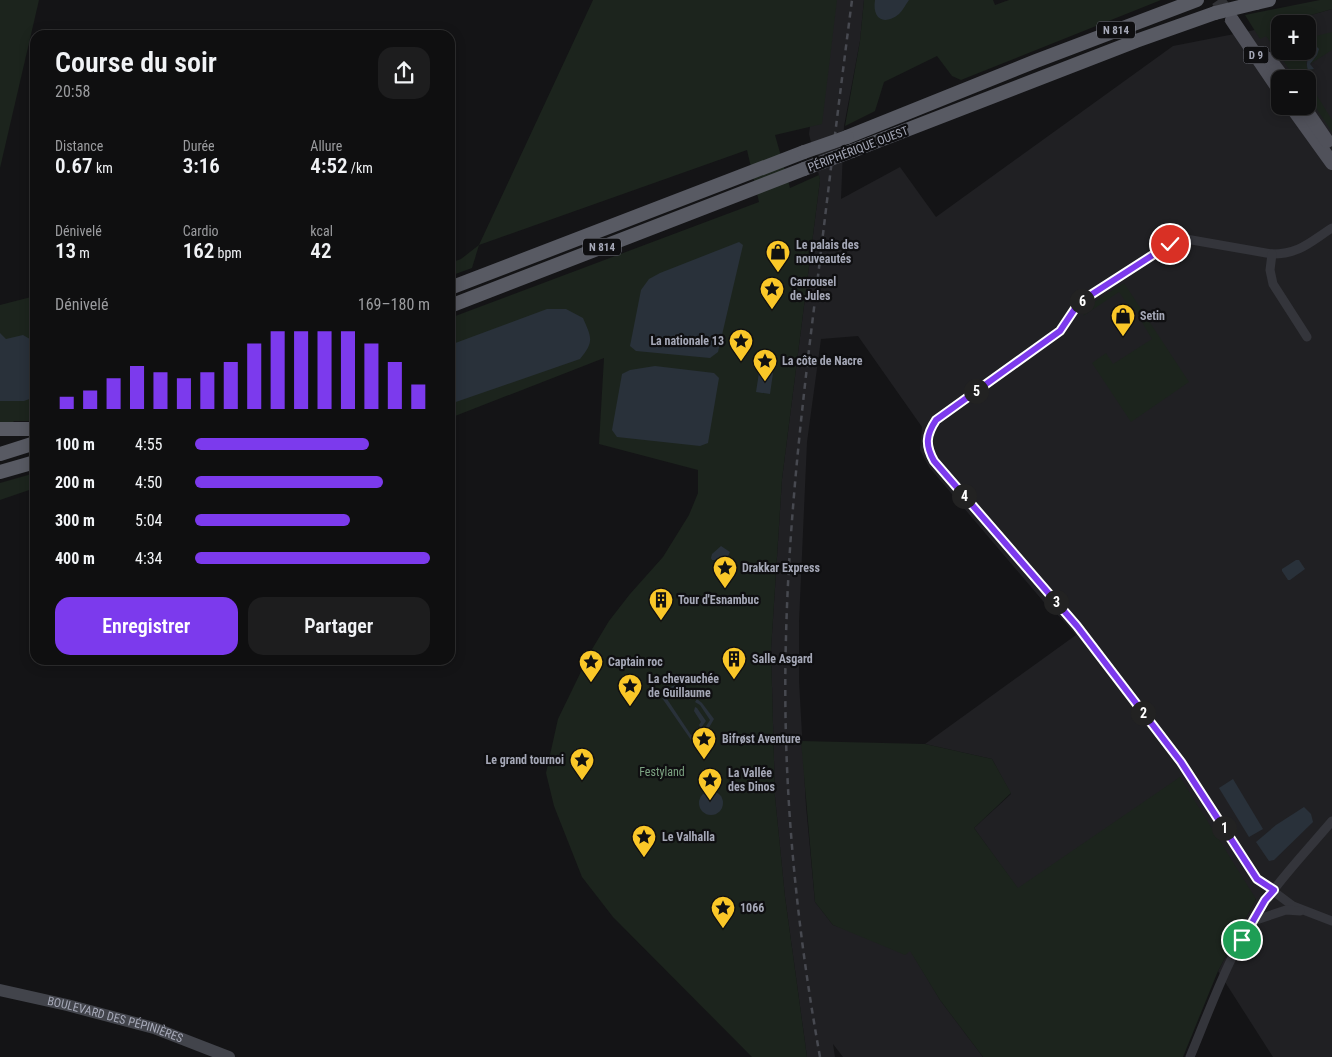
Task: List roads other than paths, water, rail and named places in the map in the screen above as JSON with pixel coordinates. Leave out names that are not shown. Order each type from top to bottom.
[{"type":"highway","name":"PÉRIPHÉRIQUE OUEST","points":[[455,286],[847,137],[1036,61],[1198,0]]},
{"type":"highway","name":"PÉRIPHÉRIQUE OUEST","points":[[455,304],[1136,41],[1215,13],[1263,1]]},
{"type":"highway","points":[[0,430],[30,429]]},
{"type":"highway","points":[[0,454],[30,445]]},
{"type":"highway","points":[[0,472],[30,463]]},
{"type":"main road","name":"D 9","points":[[1271,76],[1236,19],[1278,70]]},
{"type":"main road","points":[[1297,115],[1332,163]]},
{"type":"main road","points":[[1309,115],[1332,148]]},
{"type":"main road","name":"BOULEVARD DES PÉPINIÈRES","points":[[0,990],[154,1028],[229,1057]]},
{"type":"street","points":[[1332,228],[1290,254],[1272,254],[1186,239],[1170,244],[1078,304],[1060,331],[936,420],[930,429],[927,440],[928,451],[934,461],[1077,626],[1181,762],[1257,879],[1274,890],[1288,903],[1332,921]]},
{"type":"street","points":[[1272,254],[1270,270],[1273,284],[1307,337]]},
{"type":"street","points":[[1190,1057],[1222,981],[1252,921],[1274,890],[1332,821]]},
{"type":"street","points":[[1252,921],[1286,910],[1305,911]]},
{"type":"tunnel","points":[[1218,0],[1232,20]]},
{"type":"railway","points":[[820,1057],[804,953],[792,848],[786,743],[786,637],[793,501],[802,411],[852,0]]},
{"type":"place","name":"Le palais des nouveautés","points":[[778,273]]},
{"type":"place","name":"Carrousel de Jules","points":[[772,310]]},
{"type":"place","name":"Setin","points":[[1123,337]]},
{"type":"place","name":"La nationale 13","points":[[741,362]]},
{"type":"place","name":"La côte de Nacre","points":[[765,382]]},
{"type":"place","name":"Drakkar Express","points":[[725,589]]},
{"type":"place","name":"Tour d'Esnambuc","points":[[661,621]]},
{"type":"place","name":"Salle Asgard","points":[[734,680]]},
{"type":"place","name":"Captain roc","points":[[591,683]]},
{"type":"place","name":"La chevauchée de Guillaume","points":[[630,707]]},
{"type":"place","name":"Bifrøst Aventure","points":[[704,760]]},
{"type":"place","name":"Le grand tournoi","points":[[582,781]]},
{"type":"place","name":"La Vallée des Dinos","points":[[710,801]]},
{"type":"place","name":"Le Valhalla","points":[[644,858]]},
{"type":"place","name":"1066","points":[[723,929]]},
{"type":"park label","name":"Festyland","points":[[662,772]]}]
